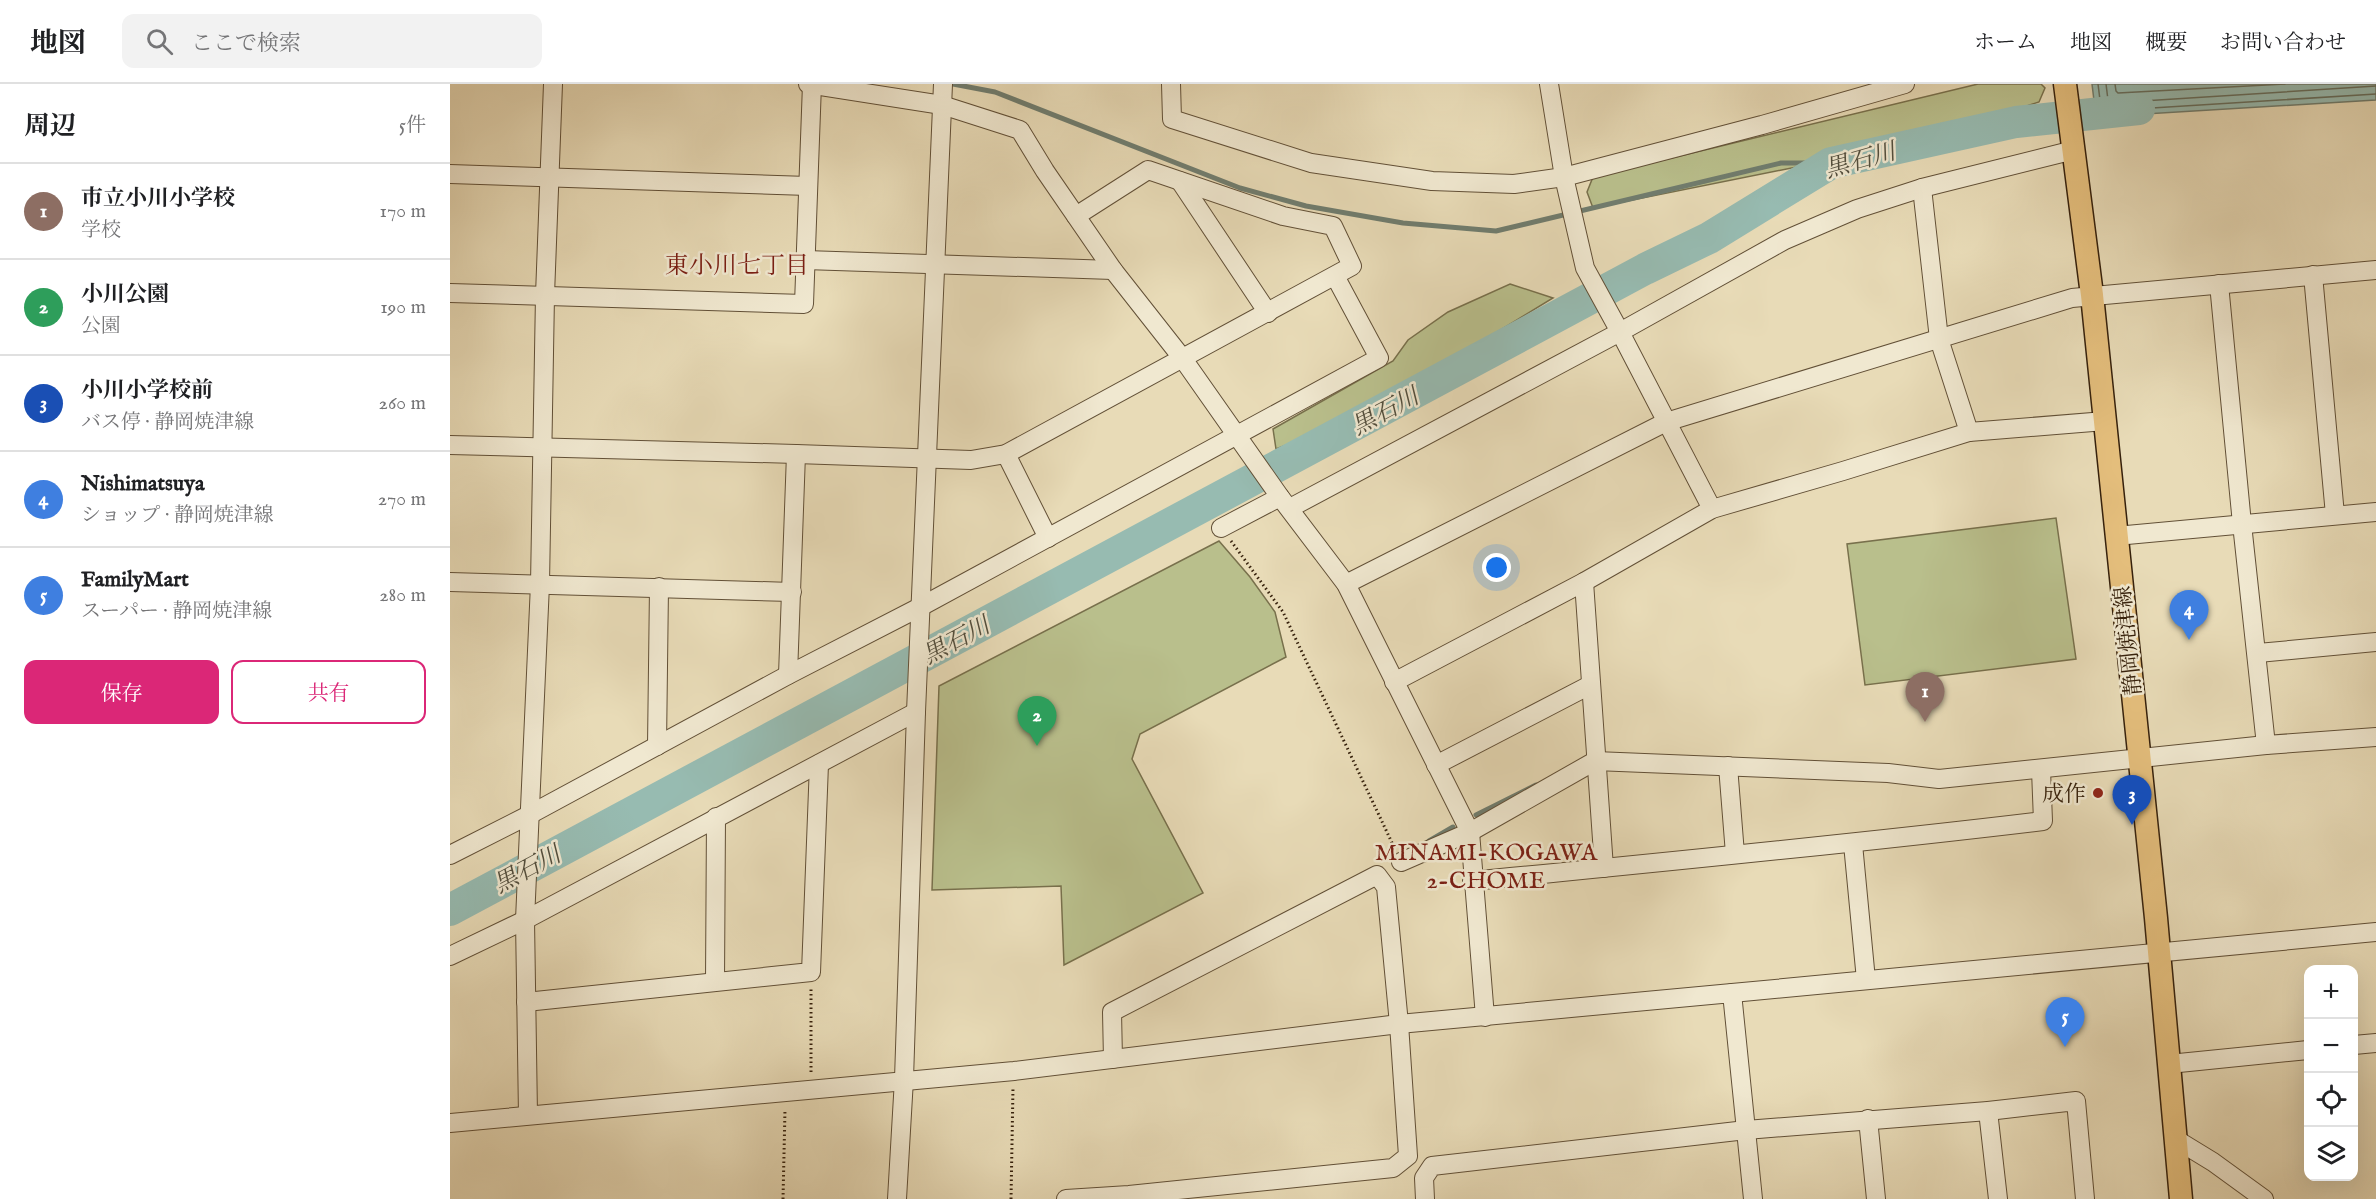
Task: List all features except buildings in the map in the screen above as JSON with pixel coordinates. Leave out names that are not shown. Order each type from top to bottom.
[{"type":"main road","name":"静岡焼津線","points":[[2065,84],[2105,420],[2159,952],[2181,1199]]},
{"type":"street","points":[[528,1115],[525,920],[540,584],[541,448],[553,84]]},
{"type":"street","points":[[450,293],[804,304],[810,84],[942,96],[1020,130],[1045,171],[1113,270],[1183,359],[1346,584],[1470,832],[1472,881],[1485,1017]]},
{"type":"street","points":[[1171,84],[1172,119],[1311,163],[1432,182],[1514,184],[1564,177],[1762,125],[1905,84]]},
{"type":"street","points":[[1549,84],[1564,177],[1585,268],[1712,509]]},
{"type":"street","points":[[897,1199],[904,1079],[916,712],[942,96]]},
{"type":"street","points":[[1221,528],[1620,332],[1785,240],[1857,209],[1922,188],[2074,150]]},
{"type":"street","points":[[450,445],[796,453],[971,460],[1006,454],[1352,266],[1333,226],[1283,216],[1148,170],[1076,216]]},
{"type":"street","points":[[450,174],[808,186]]},
{"type":"street","points":[[1180,181],[1268,313]]},
{"type":"street","points":[[1922,188],[1939,339],[1969,432]]},
{"type":"street","points":[[805,260],[1113,270]]},
{"type":"street","points":[[1346,584],[1666,422],[2072,298],[2376,270]]},
{"type":"street","points":[[2313,275],[2335,515]]},
{"type":"street","points":[[450,855],[529,820],[657,746],[788,675],[921,614],[1048,538],[1242,441],[1379,358],[1335,276]]},
{"type":"street","points":[[2219,284],[2266,745]]},
{"type":"street","points":[[1394,682],[1584,582],[1712,509],[1969,432],[2105,420]]},
{"type":"street","points":[[788,675],[796,453]]},
{"type":"street","points":[[1006,454],[1048,538]]},
{"type":"street","points":[[2116,536],[2376,512]]},
{"type":"street","points":[[450,582],[792,592]]},
{"type":"street","points":[[1584,582],[1604,868]]},
{"type":"street","points":[[657,746],[659,587]]},
{"type":"street","points":[[2258,653],[2376,642]]},
{"type":"street","points":[[1436,765],[1590,685]]},
{"type":"street","points":[[450,956],[525,920],[916,712]]},
{"type":"street","points":[[1401,862],[1470,832],[1595,762],[1888,773],[1939,779],[2266,745],[2376,737]]},
{"type":"street","points":[[526,1002],[812,972],[819,764]]},
{"type":"street","points":[[1728,766],[1735,854]]},
{"type":"street","points":[[1472,881],[1852,844],[2043,821],[2041,770]]},
{"type":"street","points":[[715,981],[717,817]]},
{"type":"street","points":[[1852,844],[1866,980]]},
{"type":"street","points":[[1066,1199],[1129,1197],[1393,1168],[1408,1156],[1386,887],[1377,875],[1112,1012],[1113,1059]]},
{"type":"street","points":[[450,1123],[904,1079],[1014,1071],[1399,1024],[2376,932]]},
{"type":"street","points":[[1732,993],[1753,1199]]},
{"type":"street","points":[[2358,1045],[2376,1043]]},
{"type":"street","points":[[2169,1064],[2304,1050]]},
{"type":"street","points":[[1425,1199],[1425,1178],[1432,1166],[1746,1130],[1988,1111],[2076,1101],[2085,1199]]},
{"type":"street","points":[[1988,1111],[1998,1199]]},
{"type":"street","points":[[1868,1119],[1876,1199]]},
{"type":"street","points":[[2177,1140],[2213,1161],[2264,1199]]},
{"type":"path","points":[[1221,528],[1283,612],[1401,862]]},
{"type":"path","points":[[811,1089],[812,972]]},
{"type":"path","points":[[1011,1199],[1014,1071]]},
{"type":"path","points":[[783,1199],[786,1092]]},
{"type":"green space","points":[[1978,84],[2041,84],[2045,88],[2039,102],[1915,143],[1593,208],[1587,192],[1593,177]]},
{"type":"green space","points":[[1510,284],[1553,298],[1458,356],[1321,432],[1276,449],[1273,429],[1393,361],[1408,340],[1448,312]]},
{"type":"green space","points":[[2056,518],[2076,659],[1865,685],[1847,544]]},
{"type":"green space","points":[[1219,541],[1250,577],[1275,612],[1286,657],[1140,734],[1132,759],[1203,893],[1064,965],[1061,886],[932,890],[939,686]]},
{"type":"water","points":[[2092,84],[2376,84],[2376,100],[2096,117]]},
{"type":"waterway","points":[[953,84],[995,92],[1240,188],[1306,206],[1403,223],[1496,231],[1781,163],[1831,163]]},
{"type":"waterway","name":"黒石川","points":[[450,910],[1645,269],[1709,238],[1831,163],[2016,122],[2139,109]]},
{"type":"waterway","points":[[1476,815],[1536,785]]},
{"type":"waterway","points":[[1429,841],[1453,827]]},
{"type":"place","name":"Nishimatsuya","points":[[2189,640]]},
{"type":"place","name":"市立小川小学校","points":[[1925,722]]},
{"type":"place","name":"小川公園","points":[[1037,746]]},
{"type":"place","name":"成作","points":[[2098,793]]},
{"type":"place","name":"小川小学校前","points":[[2132,825]]},
{"type":"place","name":"FamilyMart","points":[[2065,1047]]},
{"type":"district","name":"東小川七丁目","points":[[737,265]]},
{"type":"district","name":"MINAMI-KOGAWA 2-CHOME","points":[[1486,866]]}]
